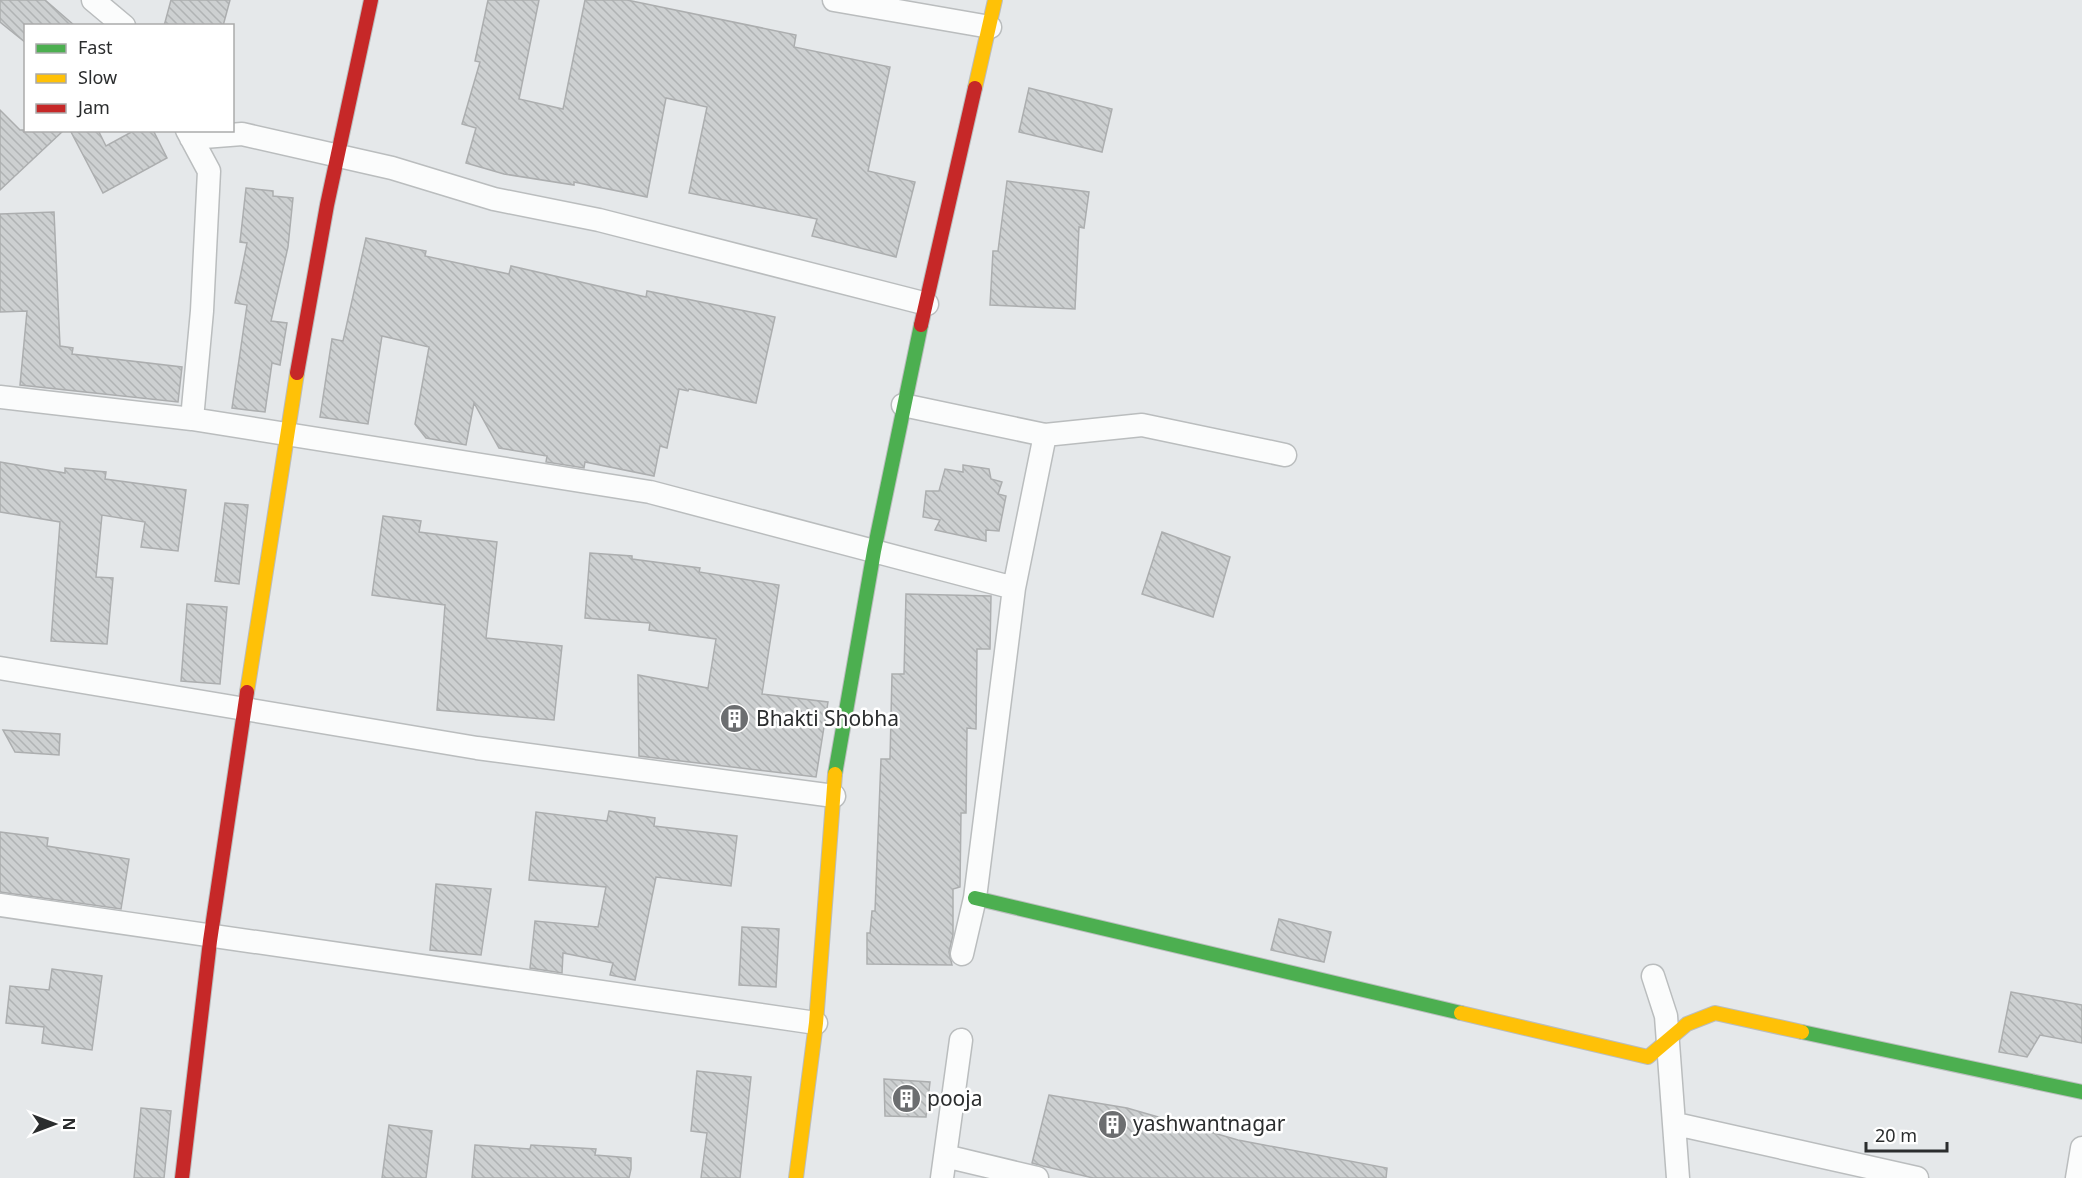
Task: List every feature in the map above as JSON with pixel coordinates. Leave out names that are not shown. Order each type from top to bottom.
[{"type":"street","points":[[93,0],[123,24],[127,0]]},
{"type":"street","points":[[182,1178],[211,935],[287,434],[337,155],[370,0]]},
{"type":"street","points":[[834,0],[990,27]]},
{"type":"street","points":[[796,1178],[816,1023],[836,771],[874,551],[903,405],[995,0]]},
{"type":"street","points":[[192,419],[202,311],[209,171],[189,134],[242,134],[337,155],[392,168],[494,199],[598,220],[927,304]]},
{"type":"street","points":[[0,397],[192,419],[650,492],[1014,588]]},
{"type":"street","points":[[903,405],[1045,435],[1142,425],[1285,455]]},
{"type":"street","points":[[962,954],[975,898],[1014,588],[1045,435]]},
{"type":"street","points":[[0,668],[477,748],[834,796]]},
{"type":"street","points":[[975,898],[1648,1057],[1668,1038],[1698,1016],[1715,1013],[2082,1092]]},
{"type":"street","points":[[0,905],[816,1023]]},
{"type":"street","points":[[1653,976],[1666,1016],[1676,1124],[1678,1178]]},
{"type":"street","points":[[961,1040],[943,1167],[1037,1178]]},
{"type":"street","points":[[1676,1124],[1917,1178]]},
{"type":"street","points":[[2077,1178],[2082,1148]]},
{"type":"building","points":[[0,0],[45,0],[73,24],[24,24],[24,41],[0,22]]},
{"type":"building","points":[[171,0],[230,0],[224,24],[165,24]]},
{"type":"building","points":[[488,0],[539,0],[519,99],[563,109],[585,0],[627,0],[796,35],[794,47],[890,67],[868,171],[915,182],[896,257],[812,236],[817,219],[689,193],[707,107],[666,98],[647,197],[574,182],[574,185],[504,174],[466,163],[476,128],[462,124],[480,62],[475,61]]},
{"type":"building","points":[[1029,88],[1112,109],[1102,152],[1019,132]]},
{"type":"building","points":[[0,110],[24,132],[62,132],[0,190]]},
{"type":"building","points":[[71,132],[99,132],[106,146],[131,132],[154,132],[167,158],[103,193]]},
{"type":"building","points":[[1007,181],[1089,192],[1084,228],[1079,227],[1075,309],[990,305],[993,251],[998,251]]},
{"type":"building","points":[[246,188],[273,191],[273,196],[293,198],[288,247],[271,321],[287,323],[280,365],[272,363],[265,412],[232,408],[247,305],[235,303],[247,243],[240,242]]},
{"type":"building","points":[[54,212],[60,346],[73,348],[72,354],[182,367],[178,402],[20,385],[27,311],[0,312],[0,214]]},
{"type":"building","points":[[366,238],[426,251],[425,256],[509,274],[511,266],[646,297],[647,291],[775,317],[756,403],[679,389],[667,448],[660,446],[654,476],[585,462],[584,468],[546,462],[547,456],[499,448],[474,403],[466,445],[426,438],[415,424],[429,347],[382,336],[368,424],[320,417],[332,339],[343,341]]},
{"type":"building","points":[[0,462],[65,473],[65,468],[106,472],[105,479],[186,490],[178,551],[141,547],[145,522],[102,515],[96,577],[113,578],[107,644],[51,641],[60,522],[0,512]]},
{"type":"building","points":[[963,465],[989,469],[991,479],[1002,482],[998,494],[1006,496],[999,531],[986,530],[986,541],[935,530],[940,520],[923,517],[926,491],[939,491],[945,469],[963,472]]},
{"type":"building","points":[[225,503],[248,505],[239,584],[215,581]]},
{"type":"building","points":[[383,516],[421,521],[419,532],[497,542],[486,638],[562,646],[554,720],[437,710],[445,605],[372,595]]},
{"type":"building","points":[[1162,532],[1230,557],[1213,617],[1142,594]]},
{"type":"building","points":[[590,553],[632,556],[632,559],[700,568],[699,572],[779,585],[762,694],[828,702],[816,777],[639,756],[638,675],[708,688],[716,639],[649,630],[650,623],[585,618]]},
{"type":"building","points":[[906,594],[991,596],[990,649],[977,649],[976,729],[967,728],[966,813],[961,813],[960,887],[953,889],[953,935],[949,952],[952,965],[867,964],[867,933],[870,933],[872,911],[875,911],[881,759],[890,759],[892,674],[904,674]]},
{"type":"building","points":[[187,604],[227,607],[220,684],[181,681]]},
{"type":"building","points":[[3,730],[60,734],[59,755],[15,752]]},
{"type":"building","points":[[609,811],[655,818],[654,826],[737,836],[731,886],[656,877],[635,980],[610,975],[613,963],[563,953],[562,973],[530,968],[535,921],[598,927],[606,887],[529,880],[536,812],[607,821]]},
{"type":"building","points":[[0,832],[48,838],[47,846],[129,859],[121,909],[0,892]]},
{"type":"building","points":[[436,884],[491,889],[481,955],[430,950]]},
{"type":"building","points":[[1279,919],[1331,932],[1324,962],[1271,950]]},
{"type":"building","points":[[742,927],[779,929],[776,987],[739,985]]},
{"type":"building","points":[[52,969],[102,976],[92,1050],[42,1043],[44,1027],[6,1023],[10,986],[49,990]]},
{"type":"building","points":[[2011,992],[2082,1005],[2082,1043],[2040,1035],[2027,1057],[1999,1052]]},
{"type":"building","points":[[697,1071],[751,1077],[740,1178],[701,1178],[707,1133],[691,1131]]},
{"type":"building","name":"pooja","points":[[884,1079],[930,1082],[926,1117],[885,1116]]},
{"type":"building","name":"yashwantnagar","points":[[1049,1095],[1127,1108],[1238,1140],[1387,1168],[1386,1178],[1093,1178],[1043,1166],[1032,1163]]},
{"type":"building","points":[[141,1108],[171,1111],[164,1178],[134,1178]]},
{"type":"building","points":[[389,1125],[432,1131],[426,1178],[382,1178]]},
{"type":"building","points":[[475,1145],[530,1149],[531,1145],[596,1149],[595,1155],[631,1158],[631,1169],[629,1178],[472,1178]]},
{"type":"traffic: fast","points":[[835,774],[874,551],[921,325]]},
{"type":"traffic: fast","points":[[975,898],[1461,1013]]},
{"type":"traffic: fast","points":[[1802,1032],[2082,1092]]},
{"type":"traffic: slow","points":[[975,88],[995,0]]},
{"type":"traffic: slow","points":[[247,692],[297,373]]},
{"type":"traffic: slow","points":[[796,1178],[816,1023],[835,774]]},
{"type":"traffic: slow","points":[[1461,1013],[1648,1057],[1687,1024],[1715,1013],[1802,1032]]},
{"type":"traffic: jam","points":[[297,373],[327,205],[371,0]]},
{"type":"traffic: jam","points":[[921,325],[975,88]]},
{"type":"traffic: jam","points":[[182,1178],[210,941],[247,692]]},
{"type":"place","name":"Bhakti Shobha","points":[[735,719]]},
{"type":"place","name":"pooja","points":[[906,1099]]},
{"type":"place","name":"yashwantnagar","points":[[1112,1124]]}]
